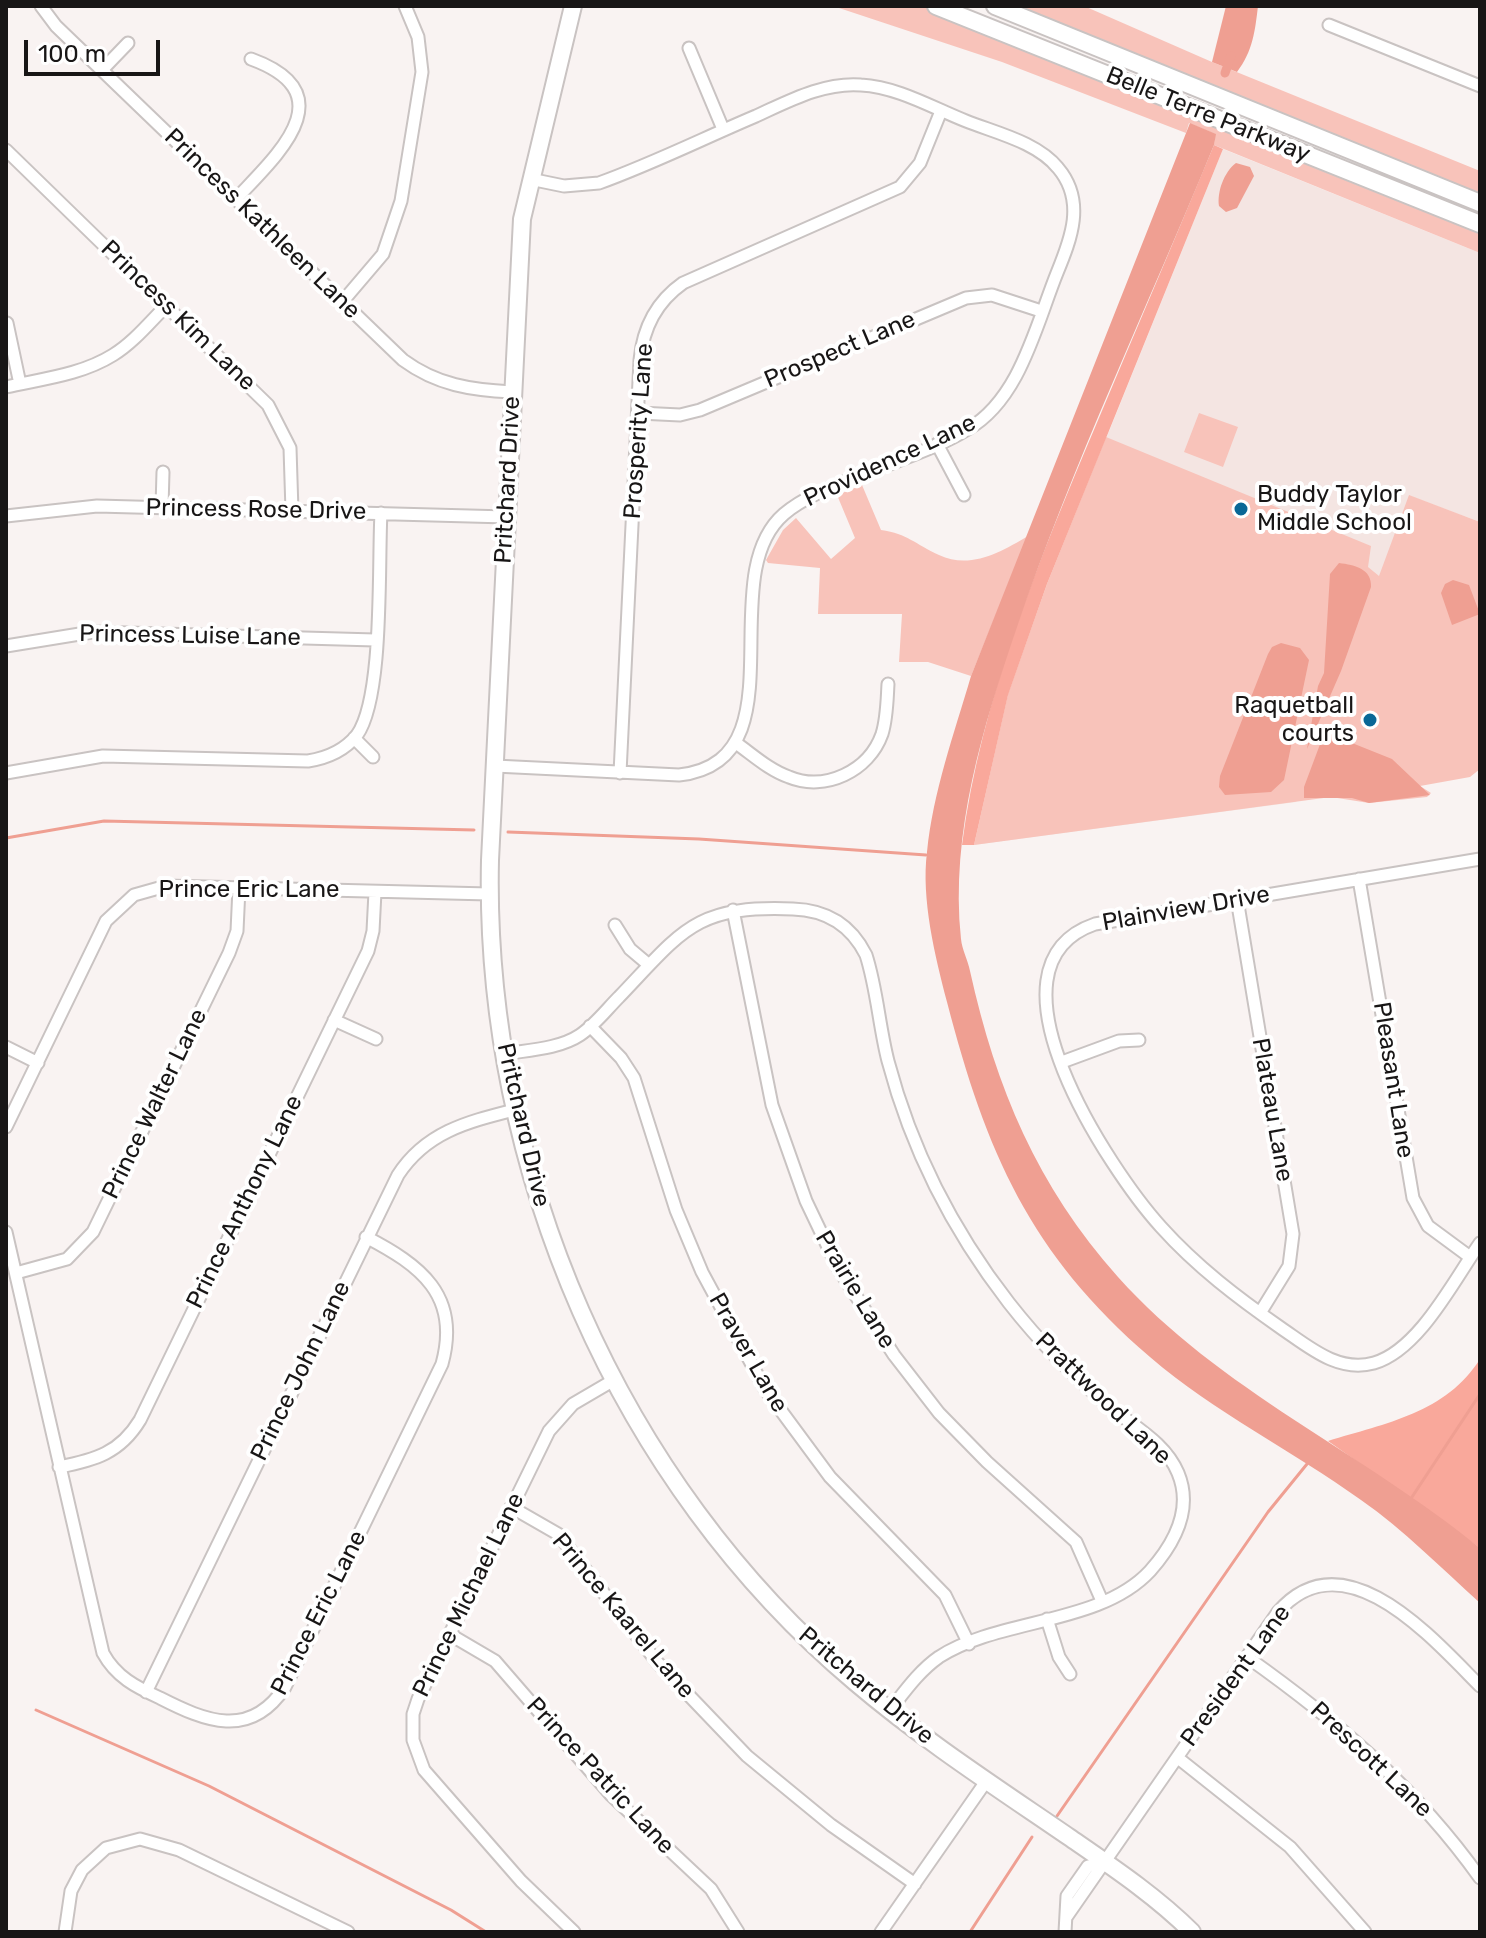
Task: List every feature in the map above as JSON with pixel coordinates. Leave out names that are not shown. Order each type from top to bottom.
[{"type":"street","name":"Princess Kathleen Lane","points":[[41,6],[102,70],[395,353],[424,374],[469,389],[512,392]]},
{"type":"street","points":[[343,301],[387,247],[401,201],[422,72],[418,37],[405,6]]},
{"type":"street","name":"Pritchard Drive","points":[[573,6],[530,179],[521,233],[489,894],[504,1054],[514,1110],[535,1187],[567,1280],[614,1380],[686,1497],[749,1577],[826,1656],[890,1710],[1105,1862],[1192,1932]]},
{"type":"street","name":"Belle Terre Parkway","points":[[936,6],[1480,224]]},
{"type":"street","name":"Belle Terre Parkway","points":[[995,6],[1480,203]]},
{"type":"street","points":[[1329,25],[1480,86]]},
{"type":"street","points":[[102,70],[128,43]]},
{"type":"street","points":[[689,48],[723,129]]},
{"type":"street","points":[[236,199],[288,143],[298,117],[296,97],[287,80],[274,68],[251,59]]},
{"type":"street","name":"Providence Lane","points":[[530,179],[564,186],[593,184],[813,92],[842,85],[881,88],[1037,150],[1057,166],[1066,180],[1073,200],[1073,225],[1013,381],[1000,402],[968,429],[811,497],[785,513],[772,527],[755,567],[748,710],[736,743]]},
{"type":"street","name":"Prosperity Lane","points":[[620,773],[643,340],[652,316],[670,293],[696,276],[893,192],[920,163],[941,111]]},
{"type":"street","name":"Princess Kim Lane","points":[[6,150],[257,392],[278,419],[292,455],[292,511]]},
{"type":"street","name":"Prospect Lane","points":[[639,413],[680,415],[700,410],[966,298],[992,295],[1041,311]]},
{"type":"street","points":[[6,387],[78,371],[106,359],[124,347],[167,305]]},
{"type":"street","points":[[7,323],[20,384]]},
{"type":"street","points":[[937,444],[964,495]]},
{"type":"street","points":[[162,507],[163,472]]},
{"type":"street","name":"Princess Rose Drive","points":[[6,516],[68,507],[162,507],[507,517]]},
{"type":"street","points":[[6,773],[74,758],[103,756],[308,761],[331,754],[354,738],[370,702],[381,513]]},
{"type":"street","name":"Princess Luise Lane","points":[[6,646],[92,632],[375,640]]},
{"type":"street","points":[[495,766],[620,773],[697,772],[719,761],[736,743],[790,778],[818,782],[840,777],[860,765],[876,746],[885,722],[888,684]]},
{"type":"street","points":[[354,738],[373,757]]},
{"type":"street","name":"Plainview Drive","points":[[1480,859],[1102,922],[1069,938],[1051,961],[1045,982],[1047,1015],[1062,1062],[1095,1134],[1145,1208],[1200,1266],[1260,1313],[1333,1361],[1352,1365],[1372,1364],[1398,1352],[1412,1339],[1480,1243]]},
{"type":"street","name":"Pleasant Lane","points":[[1359,879],[1413,1198],[1428,1226],[1470,1257]]},
{"type":"street","name":"Prince Eric Lane","points":[[6,1127],[106,921],[121,903],[141,892],[160,887],[489,894]]},
{"type":"street","name":"Prince Walter Lane","points":[[16,1273],[67,1259],[93,1232],[229,953],[237,931],[239,888]]},
{"type":"street","name":"Prince Anthony Lane","points":[[59,1467],[107,1454],[125,1441],[140,1420],[370,944],[375,892]]},
{"type":"street","name":"Plateau Lane","points":[[1237,899],[1293,1234],[1289,1266],[1260,1313]]},
{"type":"street","name":"Prattwood Lane","points":[[504,1054],[558,1044],[590,1026],[690,927],[733,910],[818,912],[841,923],[855,937],[870,968],[887,1057],[901,1102],[929,1173],[959,1230],[997,1287],[1043,1343],[1109,1406],[1156,1442],[1175,1465],[1184,1499],[1183,1515],[1172,1541],[1135,1585],[1102,1601],[969,1644],[927,1667],[890,1710]]},
{"type":"street","name":"Prairie Lane","points":[[733,910],[772,1105],[806,1201],[838,1268],[888,1348],[939,1413],[987,1462],[1076,1542],[1102,1601]]},
{"type":"street","points":[[615,925],[630,949],[649,965]]},
{"type":"street","points":[[334,1020],[376,1039]]},
{"type":"street","name":"Praver Lane","points":[[590,1026],[621,1058],[634,1078],[676,1210],[714,1295],[765,1389],[847,1497],[945,1595],[969,1644]]},
{"type":"street","points":[[1062,1062],[1119,1041],[1139,1040]]},
{"type":"street","points":[[6,1047],[38,1063]]},
{"type":"street","name":"Prince John Lane","points":[[146,1692],[398,1175],[423,1146],[458,1124],[514,1110]]},
{"type":"street","name":"Prince Eric Lane","points":[[6,1232],[100,1648],[117,1674],[146,1692],[205,1719],[239,1721],[257,1714],[278,1698],[433,1384],[446,1348],[443,1310],[429,1281],[413,1263],[366,1237]]},
{"type":"street","name":"Prince Michael Lane","points":[[574,1932],[472,1827],[428,1775],[417,1756],[413,1740],[413,1714],[449,1634],[553,1425],[573,1404],[614,1380]]},
{"type":"street","name":"Prince Kaarel Lane","points":[[511,1507],[558,1534],[657,1662],[747,1756],[831,1825],[915,1884]]},
{"type":"street","name":"President Lane","points":[[1069,1927],[1105,1862],[1278,1612],[1298,1594],[1322,1584],[1350,1585],[1378,1597],[1480,1686]]},
{"type":"street","points":[[1047,1619],[1059,1657],[1070,1674]]},
{"type":"street","name":"Prince Patric Lane","points":[[449,1634],[495,1661],[611,1795],[711,1889],[738,1932]]},
{"type":"street","name":"Prescott Lane","points":[[1247,1657],[1329,1716],[1374,1756],[1441,1827],[1480,1878]]},
{"type":"street","points":[[1178,1758],[1290,1847],[1365,1932]]},
{"type":"street","points":[[881,1932],[987,1780]]},
{"type":"street","points":[[65,1932],[71,1891],[82,1870],[106,1848],[140,1839],[169,1845],[348,1932]]},
{"type":"shaded area","points":[[833,6],[923,6],[1312,161],[1315,168],[1480,234],[1480,253],[1214,145],[1215,134],[1189,123],[1186,133],[1002,62]]},
{"type":"shaded area","points":[[1009,6],[1084,6],[1212,62],[1480,171],[1480,196]]},
{"type":"shaded area","points":[[1226,6],[1258,6],[1250,48],[1237,72],[1212,62]]},
{"type":"shaded area","points":[[1190,123],[1216,134],[1214,145],[1062,505],[1017,627],[981,741],[960,859],[962,943],[993,1055],[1023,1134],[1042,1171],[1089,1243],[1158,1317],[1201,1354],[1389,1481],[1480,1548],[1480,1603],[1377,1512],[1175,1377],[1108,1318],[1073,1279],[1043,1239],[997,1153],[962,1056],[934,947],[926,889],[930,830],[945,763],[971,676]]},
{"type":"shaded area","points":[[1214,145],[1223,149],[1047,584],[1008,695],[974,845],[962,845],[983,737],[1015,631],[1075,476]]},
{"type":"shaded area","name":"Buddy Taylor Middle School","points":[[1223,149],[1480,253],[1480,522],[1410,496],[1296,802],[974,845],[1047,585]]},
{"type":"shaded area","points":[[1236,163],[1250,167],[1254,176],[1237,208],[1226,212],[1219,206],[1220,189]]},
{"type":"shaded area","points":[[1199,413],[1238,427],[1223,467],[1184,452]]},
{"type":"shaded area","points":[[1106,437],[1371,546],[1368,567],[1379,576],[1409,495],[1480,522],[1480,769],[1470,777],[1420,786],[1431,793],[1427,797],[1369,803],[1331,797],[974,845],[1008,694],[1047,584]]},
{"type":"shaded area","points":[[862,485],[881,530],[905,537],[951,559],[962,561],[985,557],[1028,536],[971,676],[928,662],[899,662],[902,614],[818,614],[820,568],[768,563],[766,560],[783,530],[796,518],[831,559],[855,538],[837,495]]},
{"type":"shaded area","points":[[1339,563],[1366,572],[1371,587],[1341,671],[1307,749],[1318,686],[1324,673],[1330,574]]},
{"type":"shaded area","points":[[1453,580],[1469,585],[1480,614],[1452,625],[1441,593],[1445,584]]},
{"type":"shaded area","points":[[1281,643],[1300,648],[1309,660],[1284,780],[1271,792],[1225,795],[1219,787],[1220,776],[1268,654],[1272,647]]},
{"type":"shaded area","points":[[1332,735],[1392,759],[1430,795],[1369,803],[1352,798],[1304,798],[1304,787],[1322,739]]},
{"type":"shaded area","points":[[1480,1359],[1480,1548],[1328,1441],[1413,1414],[1432,1404],[1466,1377]]},
{"type":"waterway","points":[[1225,73],[1231,56]]},
{"type":"waterway","points":[[6,838],[104,821],[474,830]]},
{"type":"waterway","points":[[508,832],[699,839],[926,855]]},
{"type":"waterway","points":[[1412,1497],[1480,1394]]},
{"type":"waterway","points":[[1057,1816],[1268,1512],[1307,1464]]},
{"type":"waterway","points":[[36,1710],[209,1786],[451,1910],[486,1932]]},
{"type":"waterway","points":[[970,1932],[1032,1837]]},
{"type":"place","name":"Buddy Taylor Middle School","points":[[1241,509]]},
{"type":"place","name":"Raquetball courts","points":[[1370,720]]}]
